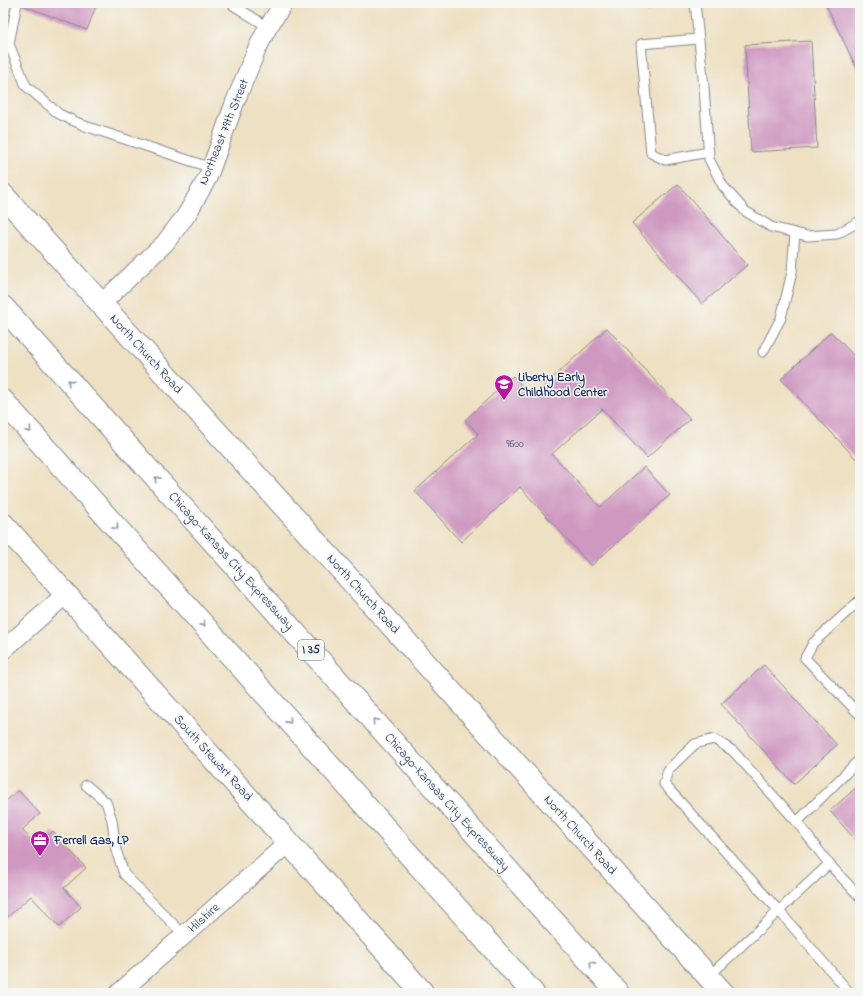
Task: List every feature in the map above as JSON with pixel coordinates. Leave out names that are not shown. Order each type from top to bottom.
[{"type":"main road","name":"North Church Road","points":[[3,196],[723,993]]},
{"type":"main road","name":"Chicago-Kansas City Expressway","points":[[3,307],[618,993]]},
{"type":"main road","points":[[3,401],[533,993]]},
{"type":"main road","name":"South Stewart Road","points":[[3,524],[423,993]]},
{"type":"street","name":"Northeast 79th Street","points":[[101,304],[165,243],[188,214],[212,168],[235,102],[253,58],[268,26],[284,3]]},
{"type":"street","points":[[3,650],[66,594]]},
{"type":"street","name":"Hilshire","points":[[119,993],[289,842]]},
{"type":"lane","points":[[16,3],[9,44],[26,86],[59,114],[85,126],[212,168]]},
{"type":"lane","points":[[232,3],[268,26]]},
{"type":"lane","points":[[695,3],[704,87],[709,159],[723,186],[745,211],[771,227],[807,236],[837,234],[860,221]]},
{"type":"lane","points":[[698,39],[641,44],[651,152],[665,160],[709,152]]},
{"type":"lane","points":[[763,352],[781,318],[792,272],[795,233]]},
{"type":"lane","points":[[860,600],[813,643],[805,658],[860,715]]},
{"type":"lane","points":[[850,993],[779,911],[664,784],[668,770],[695,744],[714,739],[733,751],[797,822],[829,864],[860,896]]},
{"type":"lane","points":[[797,822],[859,760],[860,757]]},
{"type":"lane","points":[[86,785],[106,802],[112,820],[116,850],[124,874],[184,935]]},
{"type":"lane","points":[[708,977],[829,864]]},
{"type":"building","points":[[23,3],[97,3],[87,30],[22,5]]},
{"type":"building","points":[[650,3],[650,8],[615,4]]},
{"type":"building","points":[[825,3],[860,3],[860,75]]},
{"type":"building","points":[[811,41],[817,148],[751,152],[745,45]]},
{"type":"building","points":[[678,184],[747,265],[702,304],[632,223]]},
{"type":"building","name":"Liberty Early Childhood Center","points":[[607,328],[690,419],[647,458],[602,409],[552,454],[600,507],[644,467],[670,495],[591,566],[520,487],[461,542],[415,491],[478,434],[465,420],[513,376],[532,397]]},
{"type":"building","points":[[831,332],[860,362],[860,463],[781,379]]},
{"type":"building","points":[[764,665],[837,745],[794,784],[721,704]]},
{"type":"building","points":[[860,784],[860,845],[830,811]]},
{"type":"building","name":"Ferrell Gas, LP","points":[[18,790],[40,814],[22,830],[37,846],[53,831],[86,868],[64,888],[81,907],[59,927],[31,896],[3,921],[3,804]]},
{"type":"place","name":"Liberty Early Childhood Center","points":[[504,401]]},
{"type":"place","name":"Ferrell Gas, LP","points":[[40,857]]}]
